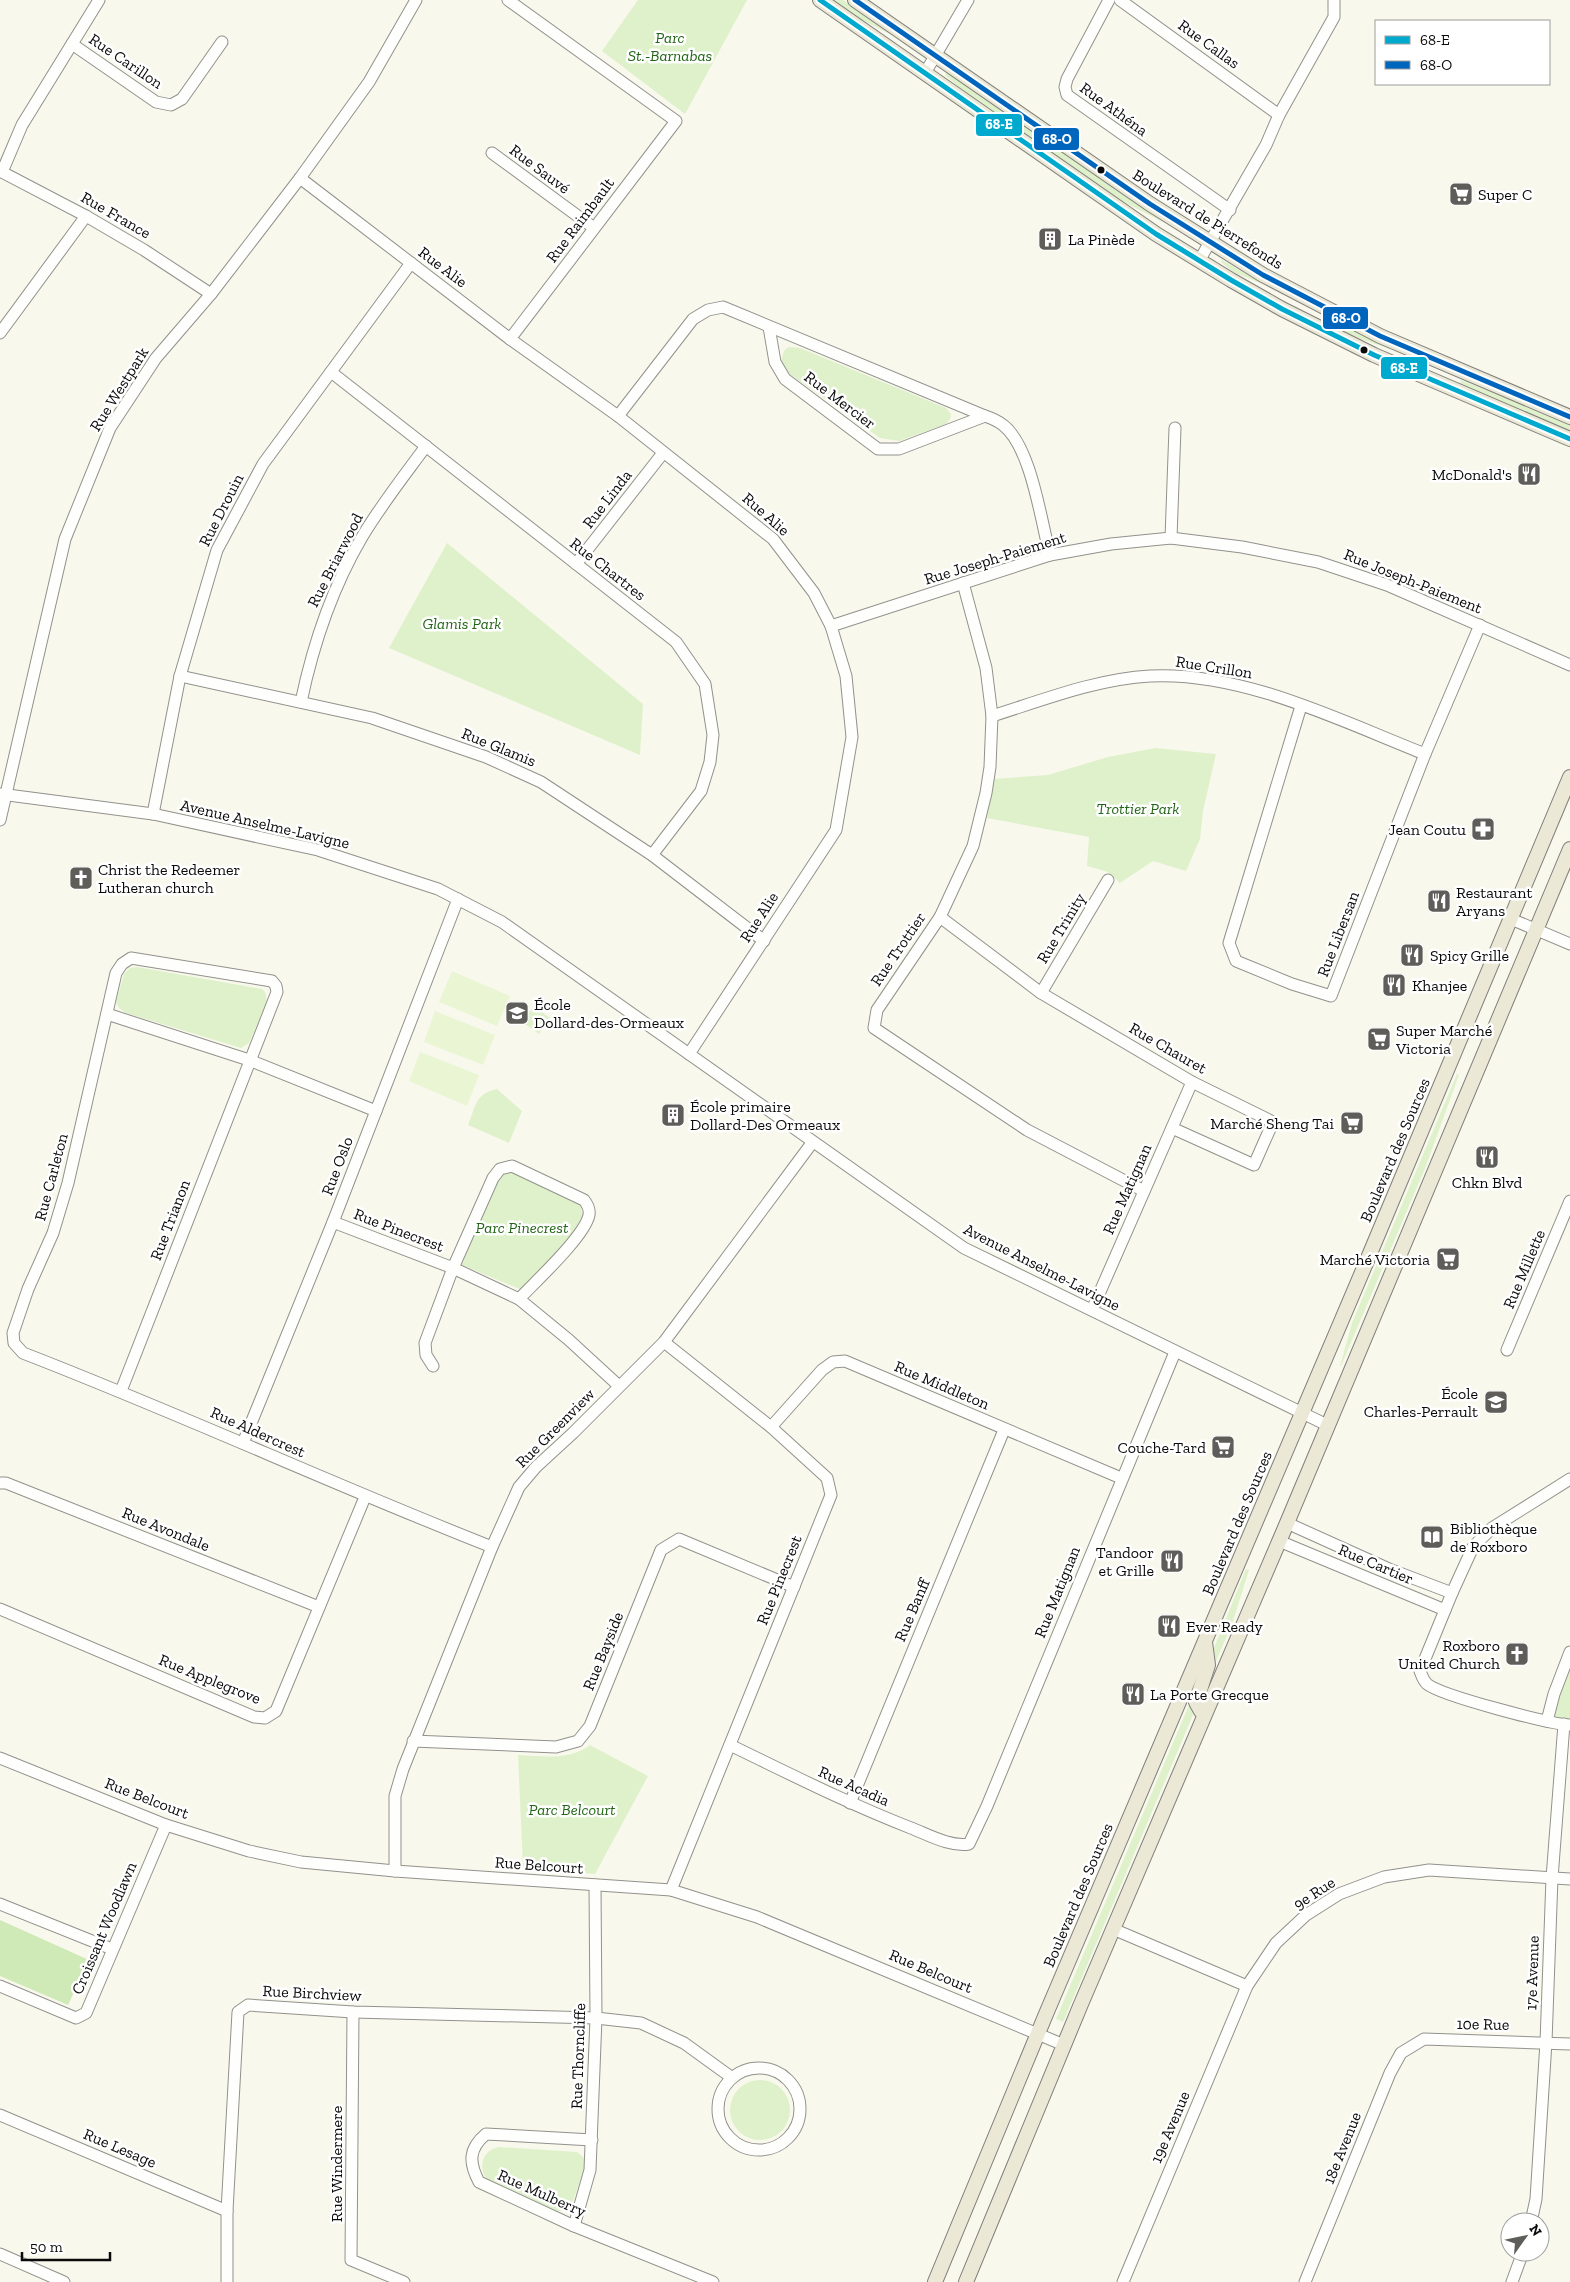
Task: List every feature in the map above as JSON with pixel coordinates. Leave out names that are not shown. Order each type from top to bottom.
[{"type":"main road","points":[[820,0],[1199,262],[1282,309],[1374,355],[1570,439]]},
{"type":"main road","name":"Boulevard de Pierrefonds","points":[[856,0],[1210,244],[1286,288],[1380,336],[1570,417]]},
{"type":"main road","name":"Boulevard des Sources","points":[[935,2282],[1570,777]]},
{"type":"main road","points":[[966,2282],[1064,2045],[1279,1541],[1570,849]]},
{"type":"main road","points":[[1204,1713],[1200,1711],[1196,1702],[1208,1665],[1205,1641]]},
{"type":"street","points":[[1,171],[22,125],[99,0]]},
{"type":"street","name":"Rue Westpark","points":[[0,820],[3,794],[65,539],[110,428],[156,358],[211,294],[300,178],[364,89],[416,0]]},
{"type":"street","name":"Rue Raimbault","points":[[508,0],[676,121],[510,338]]},
{"type":"street","points":[[925,73],[968,0]]},
{"type":"street","name":"Rue Athéna","points":[[1109,0],[1067,79],[1065,87],[1066,96],[1230,210]]},
{"type":"street","name":"Rue Callas","points":[[1120,0],[1279,115]]},
{"type":"street","points":[[1199,262],[1266,145],[1279,115],[1334,17],[1334,0]]},
{"type":"street","name":"Rue Carillon","points":[[72,44],[156,102],[171,104],[182,100],[222,42]]},
{"type":"street","name":"Rue Sauvé","points":[[492,153],[594,228]]},
{"type":"street","name":"Rue France","points":[[1,171],[86,216],[144,250],[211,294]]},
{"type":"street","name":"Rue Alie","points":[[300,178],[510,338],[618,416],[773,539],[814,593],[831,626],[846,676],[852,737],[836,830],[689,1054]]},
{"type":"street","points":[[2,326],[86,216]]},
{"type":"street","name":"Rue Drouin","points":[[153,814],[180,676],[218,550],[263,464],[411,263]]},
{"type":"street","name":"Rue Mercier","points":[[618,416],[693,319],[708,310],[723,307],[1003,425],[1019,445],[1027,464],[1050,555]]},
{"type":"street","name":"Rue Mercier","points":[[769,327],[774,362],[785,379],[878,449],[899,449],[985,416]]},
{"type":"street","name":"Rue Chartres","points":[[330,372],[676,642],[705,684],[714,735],[710,762],[701,791],[652,855]]},
{"type":"street","points":[[1171,538],[1175,428]]},
{"type":"street","name":"Rue Briarwood","points":[[301,702],[321,626],[344,572],[361,538],[426,446]]},
{"type":"street","name":"Rue Linda","points":[[576,564],[663,453]]},
{"type":"street","name":"Rue Joseph-Paiement","points":[[831,626],[1050,555],[1111,544],[1171,538],[1242,547],[1318,562],[1386,585],[1570,665]]},
{"type":"street","name":"Rue Trottier","points":[[963,583],[986,668],[992,716],[990,767],[973,846],[940,916],[877,1010],[874,1028],[1027,1130],[1144,1191]]},
{"type":"street","name":"Rue Libersan","points":[[1301,706],[1229,943],[1236,960],[1292,984],[1331,996],[1425,754],[1480,626]]},
{"type":"street","name":"Rue Glamis","points":[[180,676],[372,718],[486,757],[541,782],[652,855],[764,941]]},
{"type":"street","name":"Rue Crillon","points":[[992,716],[1090,685],[1149,676],[1179,676],[1256,689],[1425,754]]},
{"type":"street","name":"Avenue Anselme-Lavigne","points":[[3,794],[153,814],[318,850],[438,889],[502,922],[812,1143],[964,1248],[1327,1425]]},
{"type":"street","name":"Rue Trinity","points":[[1041,993],[1108,880]]},
{"type":"street","name":"Rue Oslo","points":[[243,1443],[333,1222],[458,899]]},
{"type":"street","name":"Rue Chauret","points":[[940,916],[1041,993],[1192,1082],[1273,1122],[1254,1165],[1172,1128]]},
{"type":"street","points":[[1511,919],[1570,944]]},
{"type":"street","name":"Rue Carleton","points":[[14,1343],[13,1333],[28,1289],[52,1233],[68,1183],[116,973],[122,964],[131,958],[272,981],[276,986],[277,992],[249,1060]]},
{"type":"street","points":[[107,1014],[249,1060],[376,1111]]},
{"type":"street","name":"Rue Trianon","points":[[121,1391],[249,1060]]},
{"type":"street","name":"Rue Matignan","points":[[1092,1310],[1192,1082]]},
{"type":"street","name":"Rue Greenview","points":[[395,1871],[395,1796],[413,1741],[492,1547],[519,1487],[536,1467],[664,1342],[812,1143]]},
{"type":"street","name":"Rue Pinecrest","points":[[433,1366],[426,1355],[425,1343],[453,1268],[492,1178],[500,1169],[512,1166],[584,1200],[589,1206],[589,1215],[581,1232],[518,1299]]},
{"type":"street","name":"Rue Millette","points":[[1507,1350],[1570,1201]]},
{"type":"street","name":"Rue Pinecrest","points":[[333,1222],[453,1268],[518,1299],[569,1340],[619,1386]]},
{"type":"street","name":"Rue Pinecrest","points":[[664,1342],[770,1427],[827,1478],[831,1495],[671,1890]]},
{"type":"street","name":"Rue Aldercrest","points":[[14,1343],[23,1353],[121,1391],[365,1497],[492,1547]]},
{"type":"street","name":"Rue Matignan","points":[[969,1844],[987,1806],[1121,1478],[1175,1352]]},
{"type":"street","name":"Rue Middleton","points":[[770,1427],[822,1370],[833,1362],[845,1361],[1121,1478]]},
{"type":"street","name":"Rue Banff","points":[[850,1803],[1004,1430]]},
{"type":"street","points":[[1567,1724],[1547,1721],[1473,1702],[1428,1685],[1422,1678],[1420,1670],[1473,1547],[1492,1528],[1570,1479]]},
{"type":"street","name":"Rue Avondale","points":[[0,1483],[6,1483],[319,1607]]},
{"type":"street","name":"Rue Applegrove","points":[[0,1609],[254,1717],[265,1718],[276,1711],[365,1497]]},
{"type":"street","name":"Rue Cartier","points":[[1286,1524],[1389,1569],[1452,1593]]},
{"type":"street","name":"Rue Bayside","points":[[413,1741],[556,1747],[578,1741],[590,1726],[661,1550],[679,1539],[794,1587]]},
{"type":"street","name":"Rue Cartier","points":[[1279,1541],[1445,1610]]},
{"type":"street","points":[[1547,1721],[1554,1694],[1570,1652]]},
{"type":"street","name":"17e Avenue","points":[[1533,2212],[1536,2199],[1546,2042],[1552,1878],[1567,1724]]},
{"type":"street","name":"Rue Acadia","points":[[730,1745],[850,1803],[959,1846],[969,1844]]},
{"type":"street","name":"Rue Belcourt","points":[[0,1758],[166,1825],[249,1851],[301,1862],[395,1871],[671,1890],[757,1917],[1064,2045]]},
{"type":"street","name":"Croissant Woodlawn","points":[[0,1986],[76,2018],[86,2013],[166,1825]]},
{"type":"street","name":"9e Rue","points":[[1247,1986],[1276,1943],[1306,1915],[1339,1894],[1384,1878],[1430,1870],[1570,1879]]},
{"type":"street","name":"Rue Thorncliffe","points":[[574,2226],[590,2170],[592,2140],[596,2018],[595,1885]]},
{"type":"street","points":[[0,1904],[112,1949]]},
{"type":"street","points":[[1113,1929],[1247,1986]]},
{"type":"street","name":"19e Avenue","points":[[1122,2282],[1247,1986]]},
{"type":"street","name":"Rue Birchview","points":[[227,2282],[227,2211],[238,2012],[248,2005],[354,2012],[596,2018],[641,2023],[684,2043],[731,2078]]},
{"type":"street","name":"Rue Windermere","points":[[354,2012],[351,2260],[404,2282]]},
{"type":"street","name":"10e Rue","points":[[1424,2039],[1570,2044]]},
{"type":"street","name":"18e Avenue","points":[[1305,2282],[1390,2073],[1401,2053],[1424,2039]]},
{"type":"street","points":[[755,2068],[774,2071],[790,2082],[799,2100],[799,2120],[794,2132],[785,2142],[772,2148],[758,2151],[744,2148],[732,2141],[718,2116],[718,2102],[722,2089],[731,2078],[742,2071],[755,2068]]},
{"type":"street","name":"Rue Lesage","points":[[0,2115],[227,2211]]},
{"type":"street","name":"Rue Mulberry","points":[[592,2140],[486,2134],[477,2142],[471,2156],[474,2172],[479,2182],[574,2226],[713,2282]]},
{"type":"street","points":[[0,2254],[64,2282]]},
{"type":"street","points":[[1512,2282],[1519,2262]]},
{"type":"green space","name":"Parc St.-Barnabas","points":[[638,0],[747,0],[685,114],[602,51]]},
{"type":"green space","points":[[833,0],[843,0],[896,37],[858,18]]},
{"type":"green space","points":[[947,72],[1163,222],[1122,201],[962,90],[945,75]]},
{"type":"green space","points":[[1222,260],[1265,285],[1233,272],[1221,262]]},
{"type":"green space","points":[[1323,316],[1393,350],[1349,335],[1322,320]]},
{"type":"green space","points":[[788,347],[800,348],[946,408],[951,414],[950,419],[946,424],[899,441],[880,438],[790,374],[781,361],[784,351]]},
{"type":"green space","points":[[1461,380],[1570,425],[1570,431],[1460,385]]},
{"type":"green space","name":"Glamis Park","points":[[447,543],[643,704],[640,755],[389,648]]},
{"type":"green space","name":"Trottier Park","points":[[1155,748],[1216,754],[1203,811],[1200,839],[1186,871],[1153,861],[1120,883],[1108,872],[1087,866],[1089,837],[987,818],[994,779],[1048,775],[1108,757]]},
{"type":"green space","points":[[137,967],[262,989],[265,992],[267,1002],[249,1043],[241,1048],[126,1013],[119,1008],[116,1002],[124,974],[130,968]]},
{"type":"green space","points":[[452,971],[510,996],[497,1026],[439,1002]]},
{"type":"green space","points":[[534,1006],[550,1018],[539,1034],[522,1022]]},
{"type":"green space","points":[[435,1011],[495,1035],[483,1065],[424,1042]]},
{"type":"green space","points":[[420,1052],[479,1075],[467,1106],[409,1081]]},
{"type":"green space","points":[[1457,1074],[1459,1075],[1426,1166],[1340,1366],[1352,1323]]},
{"type":"green space","points":[[497,1089],[522,1111],[509,1143],[468,1125],[480,1098],[484,1094]]},
{"type":"green space","name":"Parc Pinecrest","points":[[512,1172],[581,1205],[582,1216],[575,1230],[522,1290],[462,1265],[495,1183],[503,1174]]},
{"type":"green space","points":[[1246,1569],[1249,1570],[1233,1621],[1212,1671],[1214,1648]]},
{"type":"green space","points":[[1570,1656],[1570,1724],[1547,1721]]},
{"type":"green space","points":[[1189,1705],[1193,1715],[1063,2022],[1056,2019]]},
{"type":"green space","name":"Parc Belcourt","points":[[590,1745],[648,1776],[595,1874],[523,1867],[518,1755],[565,1755],[582,1750]]},
{"type":"green space","points":[[0,1920],[89,1960],[68,2005],[0,1976]]},
{"type":"green space","points":[[760,2080],[777,2085],[785,2093],[790,2110],[785,2127],[777,2135],[760,2140],[743,2135],[735,2127],[730,2110],[735,2093],[743,2085]]},
{"type":"green space","points":[[499,2147],[577,2152],[584,2158],[586,2163],[570,2210],[558,2211],[486,2179],[482,2169],[483,2159],[489,2151]]},
{"type":"transit line","name":"68-E","points":[[820,0],[1156,234],[1231,280],[1282,309],[1374,355],[1570,439]]},
{"type":"transit line","name":"68-O","points":[[855,0],[1150,204],[1263,275],[1380,336],[1570,417]]},
{"type":"place","name":"Super C","points":[[1461,194]]},
{"type":"place","name":"La Pinède","points":[[1050,239]]},
{"type":"place","name":"McDonald's","points":[[1529,474]]},
{"type":"place","name":"Jean Coutu","points":[[1483,829]]},
{"type":"place","name":"Christ the Redeemer Lutheran church","points":[[81,878]]},
{"type":"place","name":"Restaurant Aryans","points":[[1439,901]]},
{"type":"place","name":"Spicy Grille","points":[[1412,955]]},
{"type":"place","name":"Khanjee","points":[[1394,985]]},
{"type":"place","name":"École Dollard-des-Ormeaux","points":[[517,1013]]},
{"type":"place","name":"Super Marché Victoria","points":[[1379,1039]]},
{"type":"place","name":"École primaire Dollard-Des Ormeaux","points":[[673,1115]]},
{"type":"place","name":"Marché Sheng Tai","points":[[1352,1123]]},
{"type":"place","name":"Chkn Blvd","points":[[1487,1157]]},
{"type":"place","name":"Marché Victoria","points":[[1448,1259]]},
{"type":"place","name":"École Charles-Perrault","points":[[1496,1402]]},
{"type":"place","name":"Couche-Tard","points":[[1223,1447]]},
{"type":"place","name":"Bibliothèque de Roxboro","points":[[1432,1537]]},
{"type":"place","name":"Tandoor et Grille","points":[[1172,1561]]},
{"type":"place","name":"Ever Ready","points":[[1169,1626]]},
{"type":"place","name":"Roxboro United Church","points":[[1517,1654]]},
{"type":"place","name":"La Porte Grecque","points":[[1133,1694]]}]
